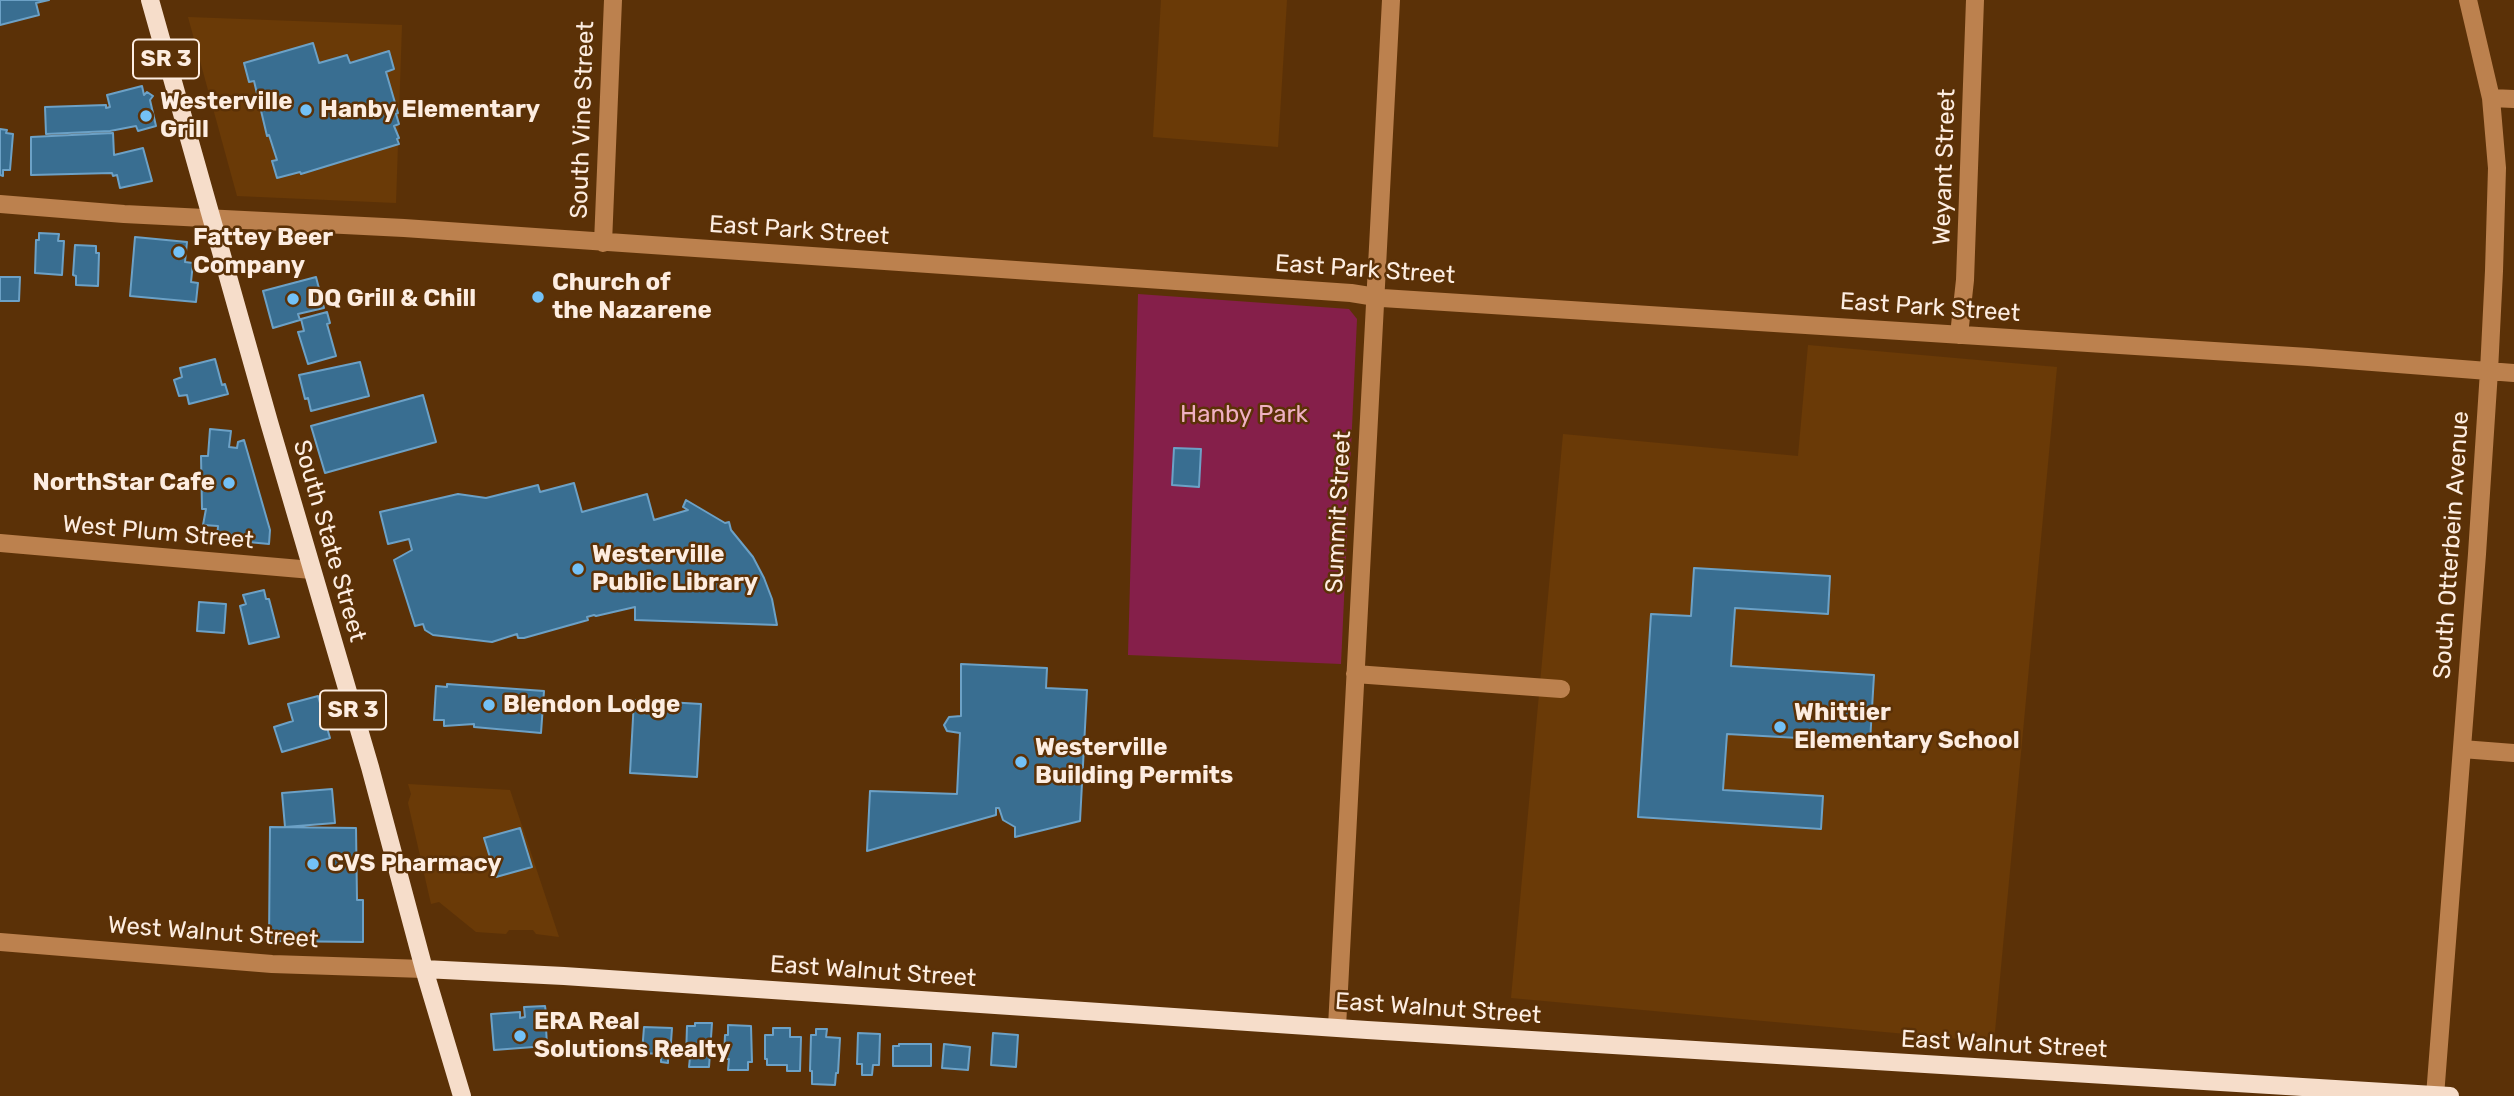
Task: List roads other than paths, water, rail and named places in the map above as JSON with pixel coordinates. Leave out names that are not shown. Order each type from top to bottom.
[{"type":"main road","name":"South State Street","points":[[150,0],[462,1096]]},
{"type":"main road","name":"East Walnut Street","points":[[424,969],[2450,1096]]},
{"type":"street","name":"South Vine Street","points":[[603,243],[613,0]]},
{"type":"street","name":"Summit Street","points":[[1337,1027],[1391,0]]},
{"type":"street","name":"Weyant Street","points":[[1959,335],[1965,280],[1975,0]]},
{"type":"street","name":"South Otterbein Avenue","points":[[2435,1096],[2489,371],[2497,168],[2491,98],[2468,0]]},
{"type":"street","points":[[2491,98],[2514,99]]},
{"type":"street","name":"East Park Street","points":[[0,204],[124,214],[356,225],[2514,373]]},
{"type":"street","name":"West Plum Street","points":[[0,543],[312,570]]},
{"type":"street","points":[[1355,674],[1562,689]]},
{"type":"street","points":[[2462,749],[2514,752]]},
{"type":"street","name":"West Walnut Street","points":[[0,942],[272,964],[424,969]]},
{"type":"place","name":"Hanby Elementary","points":[[306,110]]},
{"type":"place","name":"Westerville Grill","points":[[146,116]]},
{"type":"place","name":"Fattey Beer Company","points":[[179,252]]},
{"type":"place","name":"Church of the Nazarene","points":[[538,297]]},
{"type":"place","name":"DQ Grill & Chill","points":[[293,299]]},
{"type":"place","name":"NorthStar Cafe","points":[[229,483]]},
{"type":"place","name":"Westerville Public Library","points":[[578,569]]},
{"type":"place","name":"Blendon Lodge","points":[[489,705]]},
{"type":"place","name":"Whittier Elementary School","points":[[1780,727]]},
{"type":"place","name":"Westerville Building Permits","points":[[1021,762]]},
{"type":"place","name":"CVS Pharmacy","points":[[313,864]]},
{"type":"place","name":"ERA Real Solutions Realty","points":[[520,1036]]},
{"type":"park label","name":"Hanby Park","points":[[1244,415]]}]
